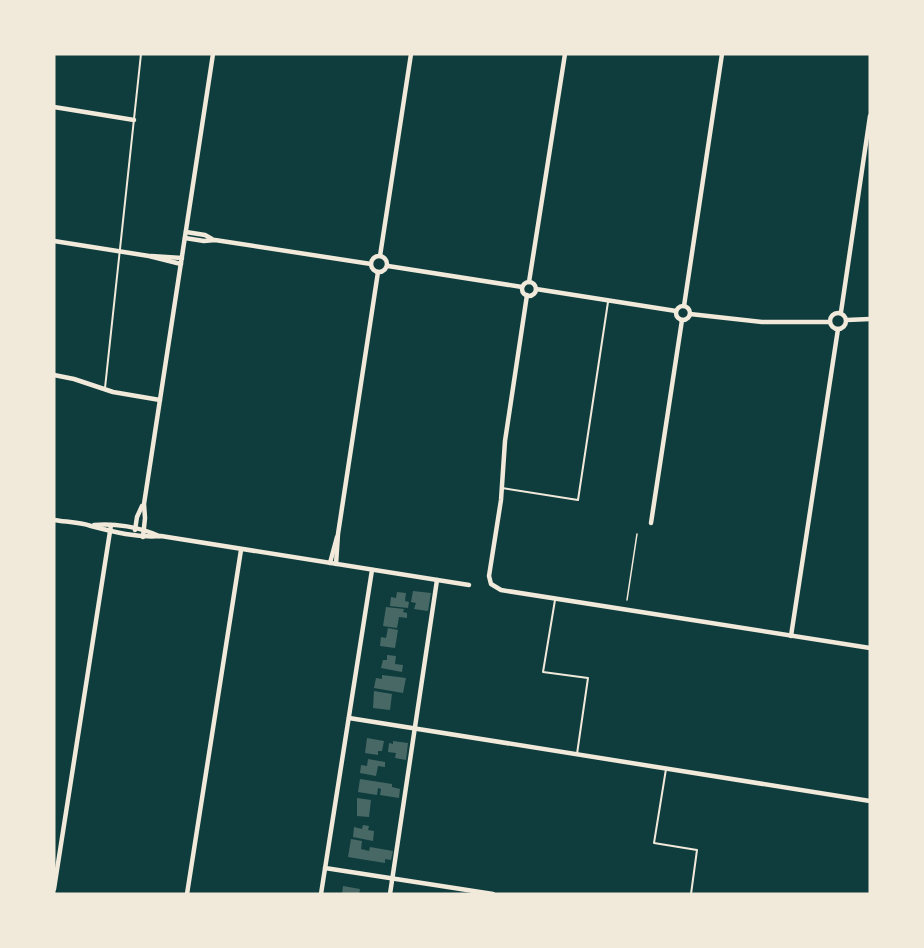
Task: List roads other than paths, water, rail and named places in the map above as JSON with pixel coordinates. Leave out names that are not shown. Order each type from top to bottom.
[{"type":"street","points":[[143,537],[144,504],[213,54]]},
{"type":"street","points":[[380,256],[411,54]]},
{"type":"street","points":[[530,282],[565,54]]},
{"type":"street","points":[[684,306],[722,54]]},
{"type":"street","points":[[54,107],[134,120]]},
{"type":"street","points":[[841,312],[870,116]]},
{"type":"street","points":[[186,235],[205,235],[215,240],[371,264]]},
{"type":"street","points":[[54,241],[149,256],[164,256],[182,261]]},
{"type":"street","points":[[371,264],[373,259],[380,256]]},
{"type":"street","points":[[371,264],[374,270],[383,272],[388,266],[387,260],[380,256]]},
{"type":"street","points":[[388,266],[522,287]]},
{"type":"street","points":[[333,564],[378,272]]},
{"type":"street","points":[[527,296],[522,292],[525,282],[533,283],[536,289]]},
{"type":"street","points":[[527,296],[532,295],[536,289]]},
{"type":"street","points":[[536,289],[676,311]]},
{"type":"street","points":[[527,296],[505,441],[502,488],[490,582],[501,590],[870,648]]},
{"type":"street","points":[[676,311],[678,307],[684,306],[689,309],[690,314]]},
{"type":"street","points":[[676,311],[676,315],[682,320]]},
{"type":"street","points":[[841,312],[847,320]]},
{"type":"street","points":[[841,312],[833,314],[830,322],[832,327],[843,328],[847,320]]},
{"type":"street","points":[[682,320],[690,314]]},
{"type":"street","points":[[690,314],[762,322],[830,322]]},
{"type":"street","points":[[847,320],[870,319]]},
{"type":"street","points":[[651,523],[682,320]]},
{"type":"street","points":[[791,636],[837,329]]},
{"type":"street","points":[[54,375],[74,379],[105,390],[160,400]]},
{"type":"street","points":[[135,535],[137,517],[144,504]]},
{"type":"street","points":[[54,520],[91,526],[110,532],[160,537],[469,585]]},
{"type":"street","points":[[54,889],[111,525]]},
{"type":"street","points":[[91,526],[111,525],[144,530],[160,537]]},
{"type":"street","points":[[188,894],[241,550]]},
{"type":"street","points":[[321,894],[372,570]]},
{"type":"street","points":[[390,894],[437,580]]},
{"type":"street","points":[[349,718],[870,801]]},
{"type":"street","points":[[325,868],[493,894]]},
{"type":"lane","points":[[105,390],[141,54]]},
{"type":"lane","points":[[502,488],[578,500],[608,302]]},
{"type":"lane","points":[[555,598],[543,672],[588,678],[577,754]]},
{"type":"lane","points":[[666,768],[654,843],[697,850],[690,894]]}]
